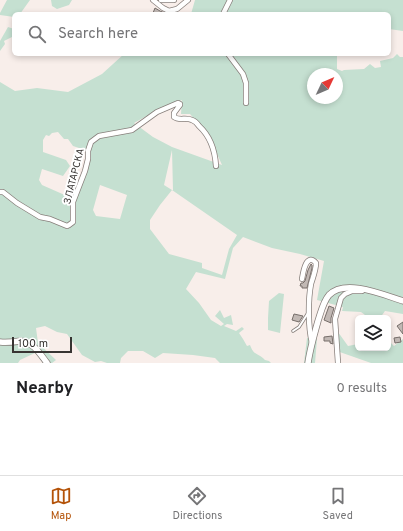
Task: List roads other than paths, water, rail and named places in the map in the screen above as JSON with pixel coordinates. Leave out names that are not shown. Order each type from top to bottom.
[{"type":"street","points":[[153,0],[169,12],[177,9],[188,0]]},
{"type":"street","points":[[161,0],[174,0]]},
{"type":"street","points":[[224,12],[230,0]]},
{"type":"street","points":[[230,56],[244,74],[246,83],[246,103]]},
{"type":"street","name":"ЗЛАТАРСКА","points":[[0,192],[3,192],[40,217],[69,226],[72,222],[73,202],[85,171],[91,142],[99,136],[132,130],[157,112],[178,103],[180,105],[174,113],[174,117],[178,119],[188,118],[194,120],[204,131],[211,142],[216,166]]},
{"type":"street","points":[[302,279],[304,267],[309,260],[314,260],[316,263],[316,268],[312,284],[310,310],[312,343]]},
{"type":"street","points":[[308,363],[312,343],[324,305],[331,294],[338,290],[347,288],[368,290],[403,301]]},
{"type":"street","points":[[338,363],[335,319],[341,298],[345,294],[352,291],[368,290]]},
{"type":"street","points":[[0,342],[23,342],[30,344],[37,350],[47,363]]},
{"type":"lane","points":[[293,331],[299,327],[310,310]]}]
